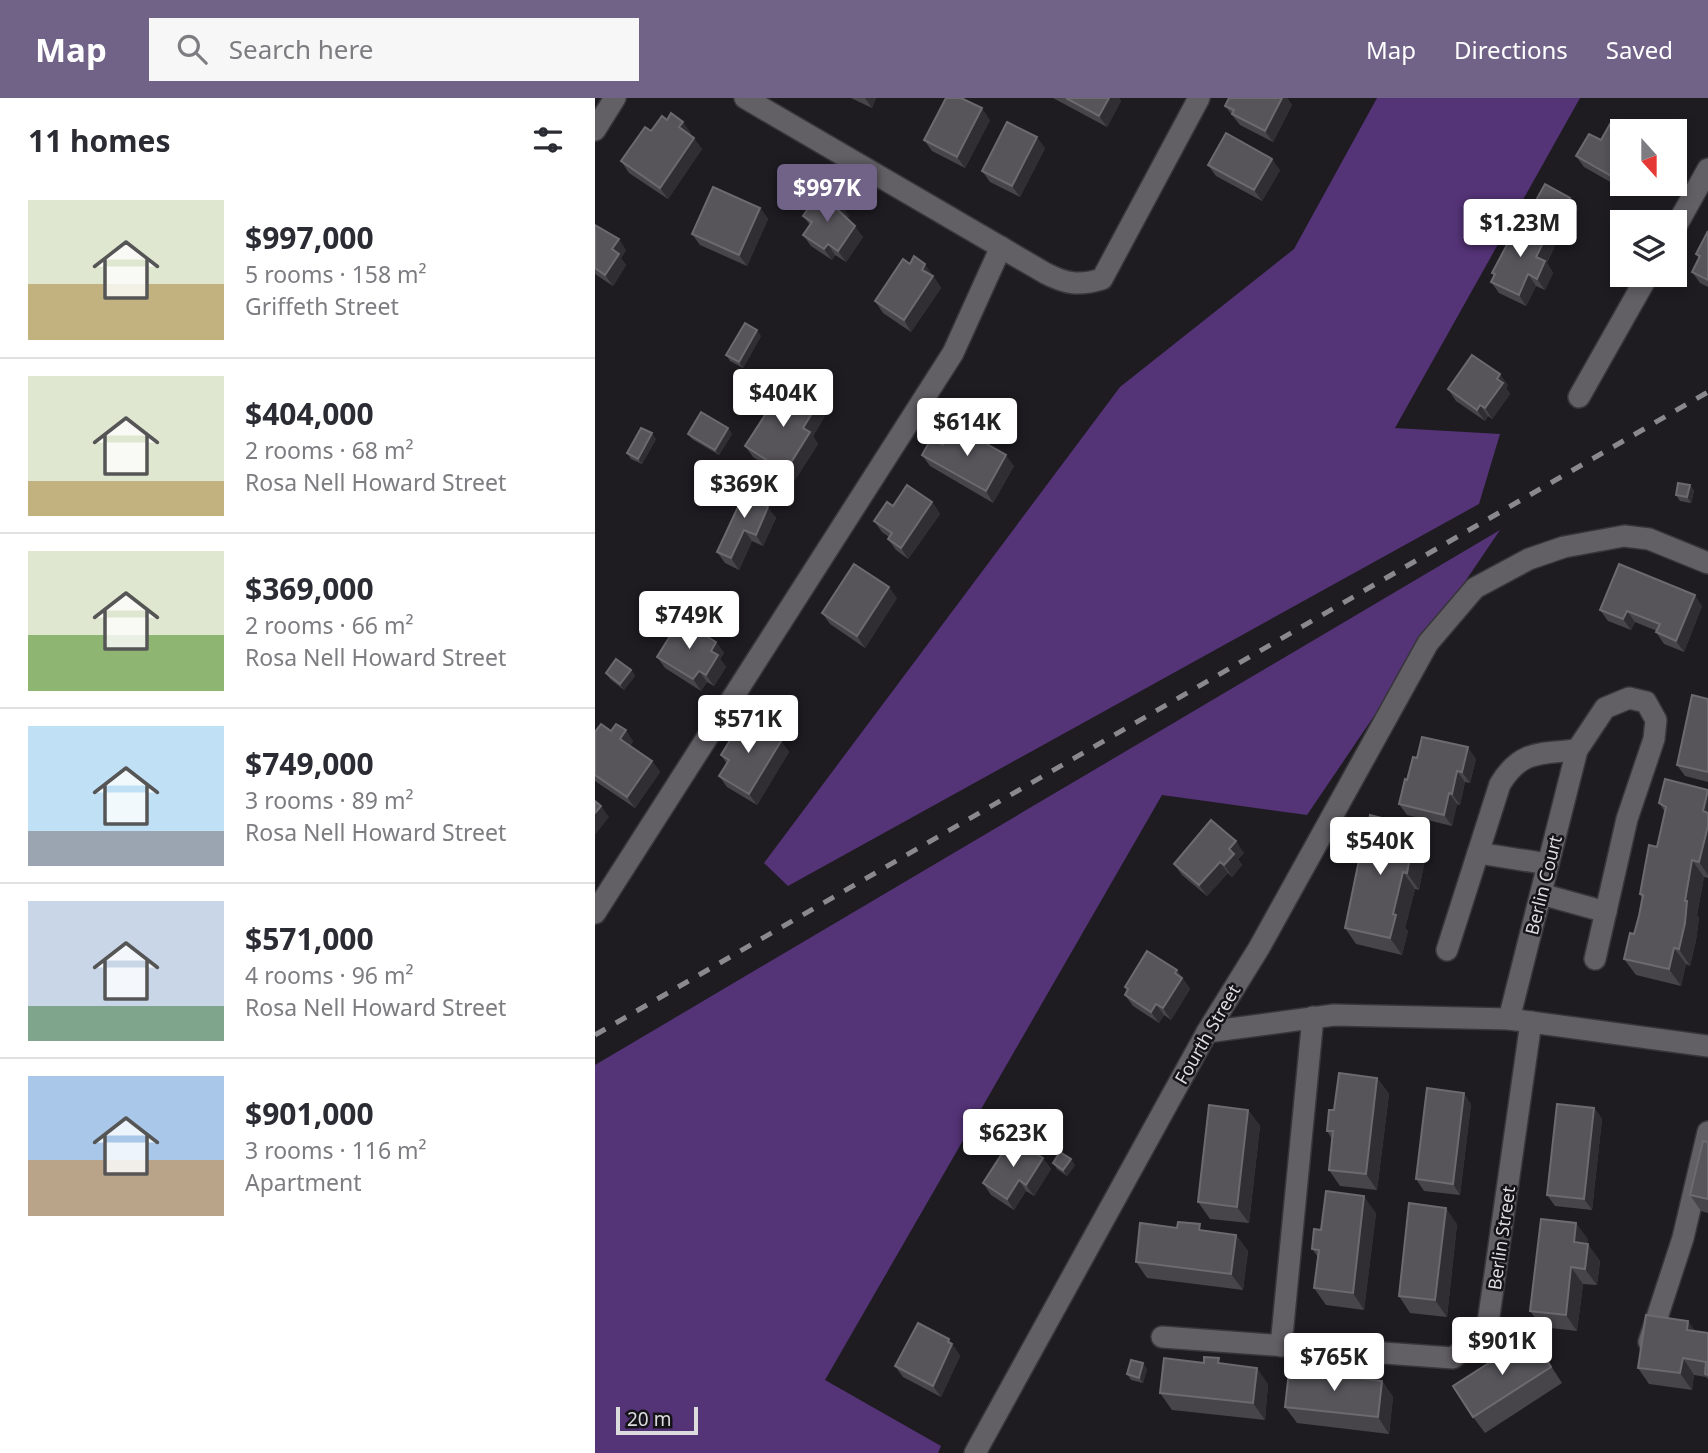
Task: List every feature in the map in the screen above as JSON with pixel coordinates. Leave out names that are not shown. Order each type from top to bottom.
[{"type":"street","points":[[595,130],[615,98]]},
{"type":"street","points":[[745,98],[1065,284],[1086,284],[1102,279],[1199,98]]},
{"type":"street","points":[[1685,210],[1708,169]]},
{"type":"street","points":[[595,913],[954,353],[1001,247]]},
{"type":"street","points":[[1579,397],[1641,287]]},
{"type":"street","name":"Fourth Street","points":[[975,1453],[1207,1032],[1259,948],[1428,643],[1475,588],[1529,559],[1595,539],[1622,536],[1649,539],[1708,563]]},
{"type":"street","name":"Berlin Court","points":[[1509,1019],[1577,750],[1605,708],[1629,698],[1646,702],[1656,720],[1654,739],[1627,819],[1595,959]]},
{"type":"street","points":[[1447,950],[1500,784],[1511,766],[1526,755],[1577,750]]},
{"type":"street","points":[[1478,853],[1548,864]]},
{"type":"street","points":[[1541,894],[1606,912]]},
{"type":"street","points":[[1207,1032],[1334,1015],[1509,1019],[1708,1046]]},
{"type":"street","points":[[1281,1346],[1313,1017]]},
{"type":"street","name":"Berlin Street","points":[[1162,1337],[1453,1358],[1487,1330],[1531,1022]]},
{"type":"street","points":[[1641,1366],[1683,1237],[1708,1132]]},
{"type":"shaded area","points":[[1377,98],[1580,98],[1395,428],[1500,434],[1479,504],[788,886],[764,863],[1120,387],[1294,249]]},
{"type":"shaded area","points":[[1500,530],[1307,815],[1162,795],[825,1380],[941,1446],[938,1453],[595,1453],[595,1065]]},
{"type":"building","points":[[946,98],[961,98],[982,108],[957,157],[924,140]]},
{"type":"building","points":[[1066,98],[1109,98],[1099,116]]},
{"type":"building","points":[[1229,98],[1282,98],[1265,131],[1232,114],[1234,110],[1225,106]]},
{"type":"building","points":[[671,113],[683,122],[679,127],[694,138],[660,188],[621,161],[645,127],[651,131],[662,116],[667,120]]},
{"type":"building","points":[[1007,122],[1037,137],[1012,186],[982,171]]},
{"type":"building","points":[[1610,124],[1610,175],[1576,156],[1589,134],[1601,140]]},
{"type":"building","points":[[1226,133],[1272,159],[1254,190],[1208,165]]},
{"type":"building","points":[[1545,184],[1570,198],[1554,226],[1529,213]]},
{"type":"building","points":[[713,187],[760,208],[739,255],[692,234]]},
{"type":"building","points":[[825,195],[841,205],[838,210],[855,226],[838,251],[828,244],[824,249],[803,235],[812,222],[803,216],[815,199],[820,203]]},
{"type":"building","points":[[1519,222],[1547,235],[1536,257],[1545,261],[1537,279],[1528,274],[1519,295],[1491,282],[1495,274],[1492,273]]},
{"type":"building","points":[[595,225],[619,239],[612,249],[619,254],[605,275],[595,268]]},
{"type":"building","points":[[1708,231],[1708,280],[1692,272],[1700,256],[1696,254]]},
{"type":"building","points":[[914,256],[925,264],[922,270],[933,276],[904,320],[875,301],[903,259],[910,264]]},
{"type":"building","points":[[745,323],[757,330],[739,362],[726,355]]},
{"type":"building","points":[[1472,355],[1500,374],[1497,379],[1503,383],[1485,408],[1480,405],[1477,410],[1448,389]]},
{"type":"building","points":[[785,384],[817,405],[803,428],[810,432],[785,472],[745,446]]},
{"type":"building","points":[[701,412],[728,428],[715,450],[688,434]]},
{"type":"building","points":[[955,426],[1006,455],[986,491],[922,455],[931,439],[943,445]]},
{"type":"building","points":[[641,428],[652,433],[638,459],[627,453]]},
{"type":"building","points":[[750,481],[763,488],[756,502],[768,507],[756,535],[744,530],[731,558],[717,552]]},
{"type":"building","points":[[1678,483],[1690,485],[1687,497],[1676,495]]},
{"type":"building","points":[[907,485],[932,502],[901,548],[888,539],[892,533],[874,521],[887,502],[893,506]]},
{"type":"building","points":[[854,564],[889,587],[857,636],[822,613]]},
{"type":"building","points":[[1619,564],[1695,595],[1676,641],[1656,632],[1660,624],[1627,611],[1623,619],[1600,610]]},
{"type":"building","points":[[680,620],[716,642],[711,651],[718,655],[706,675],[699,671],[693,679],[657,657]]},
{"type":"building","points":[[616,659],[631,670],[620,684],[606,673]]},
{"type":"building","points":[[1692,695],[1708,699],[1708,772],[1677,765]]},
{"type":"building","points":[[744,718],[781,741],[749,794],[719,776],[729,760],[721,755]]},
{"type":"building","points":[[601,724],[611,731],[616,724],[626,730],[620,739],[652,761],[627,797],[595,775],[595,732]]},
{"type":"building","points":[[1422,737],[1468,747],[1462,772],[1457,771],[1444,815],[1399,804],[1405,779],[1407,780],[1413,757],[1417,758]]},
{"type":"building","points":[[1665,779],[1708,790],[1703,811],[1708,813],[1708,826],[1699,862],[1692,860],[1685,901],[1685,923],[1679,949],[1674,948],[1669,969],[1624,959],[1630,933],[1634,934],[1639,916],[1649,845],[1657,847],[1666,807],[1659,803]]},
{"type":"building","points":[[595,801],[601,806],[595,813]]},
{"type":"building","points":[[1370,815],[1416,827],[1407,873],[1403,872],[1393,914],[1396,915],[1390,938],[1345,928],[1359,860],[1363,860]]},
{"type":"building","points":[[1211,820],[1236,841],[1229,849],[1234,854],[1224,865],[1220,862],[1199,885],[1174,864]]},
{"type":"building","points":[[1147,951],[1177,970],[1175,973],[1182,978],[1163,1008],[1156,1004],[1151,1012],[1125,995],[1128,989],[1125,987]]},
{"type":"building","points":[[1339,1073],[1377,1078],[1366,1174],[1329,1170],[1333,1131],[1327,1131],[1329,1110],[1334,1110]]},
{"type":"building","points":[[1427,1088],[1464,1093],[1453,1184],[1416,1179]]},
{"type":"building","points":[[1557,1104],[1594,1108],[1584,1199],[1547,1195]]},
{"type":"building","points":[[1209,1105],[1248,1110],[1237,1207],[1198,1202]]},
{"type":"building","points":[[1012,1138],[1043,1158],[1026,1185],[1019,1180],[1007,1199],[983,1183]]},
{"type":"building","points":[[1703,1141],[1708,1142],[1708,1199],[1690,1195]]},
{"type":"building","points":[[1060,1152],[1071,1159],[1063,1170],[1053,1163]]},
{"type":"building","points":[[1326,1191],[1364,1196],[1353,1293],[1314,1288],[1319,1250],[1312,1249],[1314,1229],[1321,1230]]},
{"type":"building","points":[[1409,1203],[1446,1208],[1435,1300],[1399,1296]]},
{"type":"building","points":[[1541,1219],[1576,1223],[1574,1242],[1588,1244],[1585,1269],[1571,1267],[1566,1315],[1530,1311]]},
{"type":"building","points":[[1178,1222],[1200,1224],[1199,1230],[1236,1235],[1231,1274],[1136,1262],[1140,1223],[1177,1228]]},
{"type":"building","points":[[1646,1315],[1688,1321],[1687,1330],[1708,1333],[1708,1375],[1705,1374],[1706,1362],[1683,1358],[1680,1373],[1638,1368]]},
{"type":"building","points":[[918,1323],[949,1339],[948,1342],[952,1344],[933,1386],[895,1366]]},
{"type":"building","points":[[1531,1336],[1551,1367],[1473,1417],[1453,1386]]},
{"type":"building","points":[[1204,1357],[1219,1358],[1218,1363],[1257,1368],[1253,1403],[1160,1393],[1164,1358],[1204,1363]]},
{"type":"building","points":[[1131,1360],[1143,1363],[1139,1378],[1127,1374]]},
{"type":"building","points":[[1329,1370],[1342,1371],[1341,1376],[1382,1381],[1378,1417],[1285,1407],[1289,1371],[1328,1375]]},
{"type":"railway","points":[[595,1035],[1708,392]]}]
